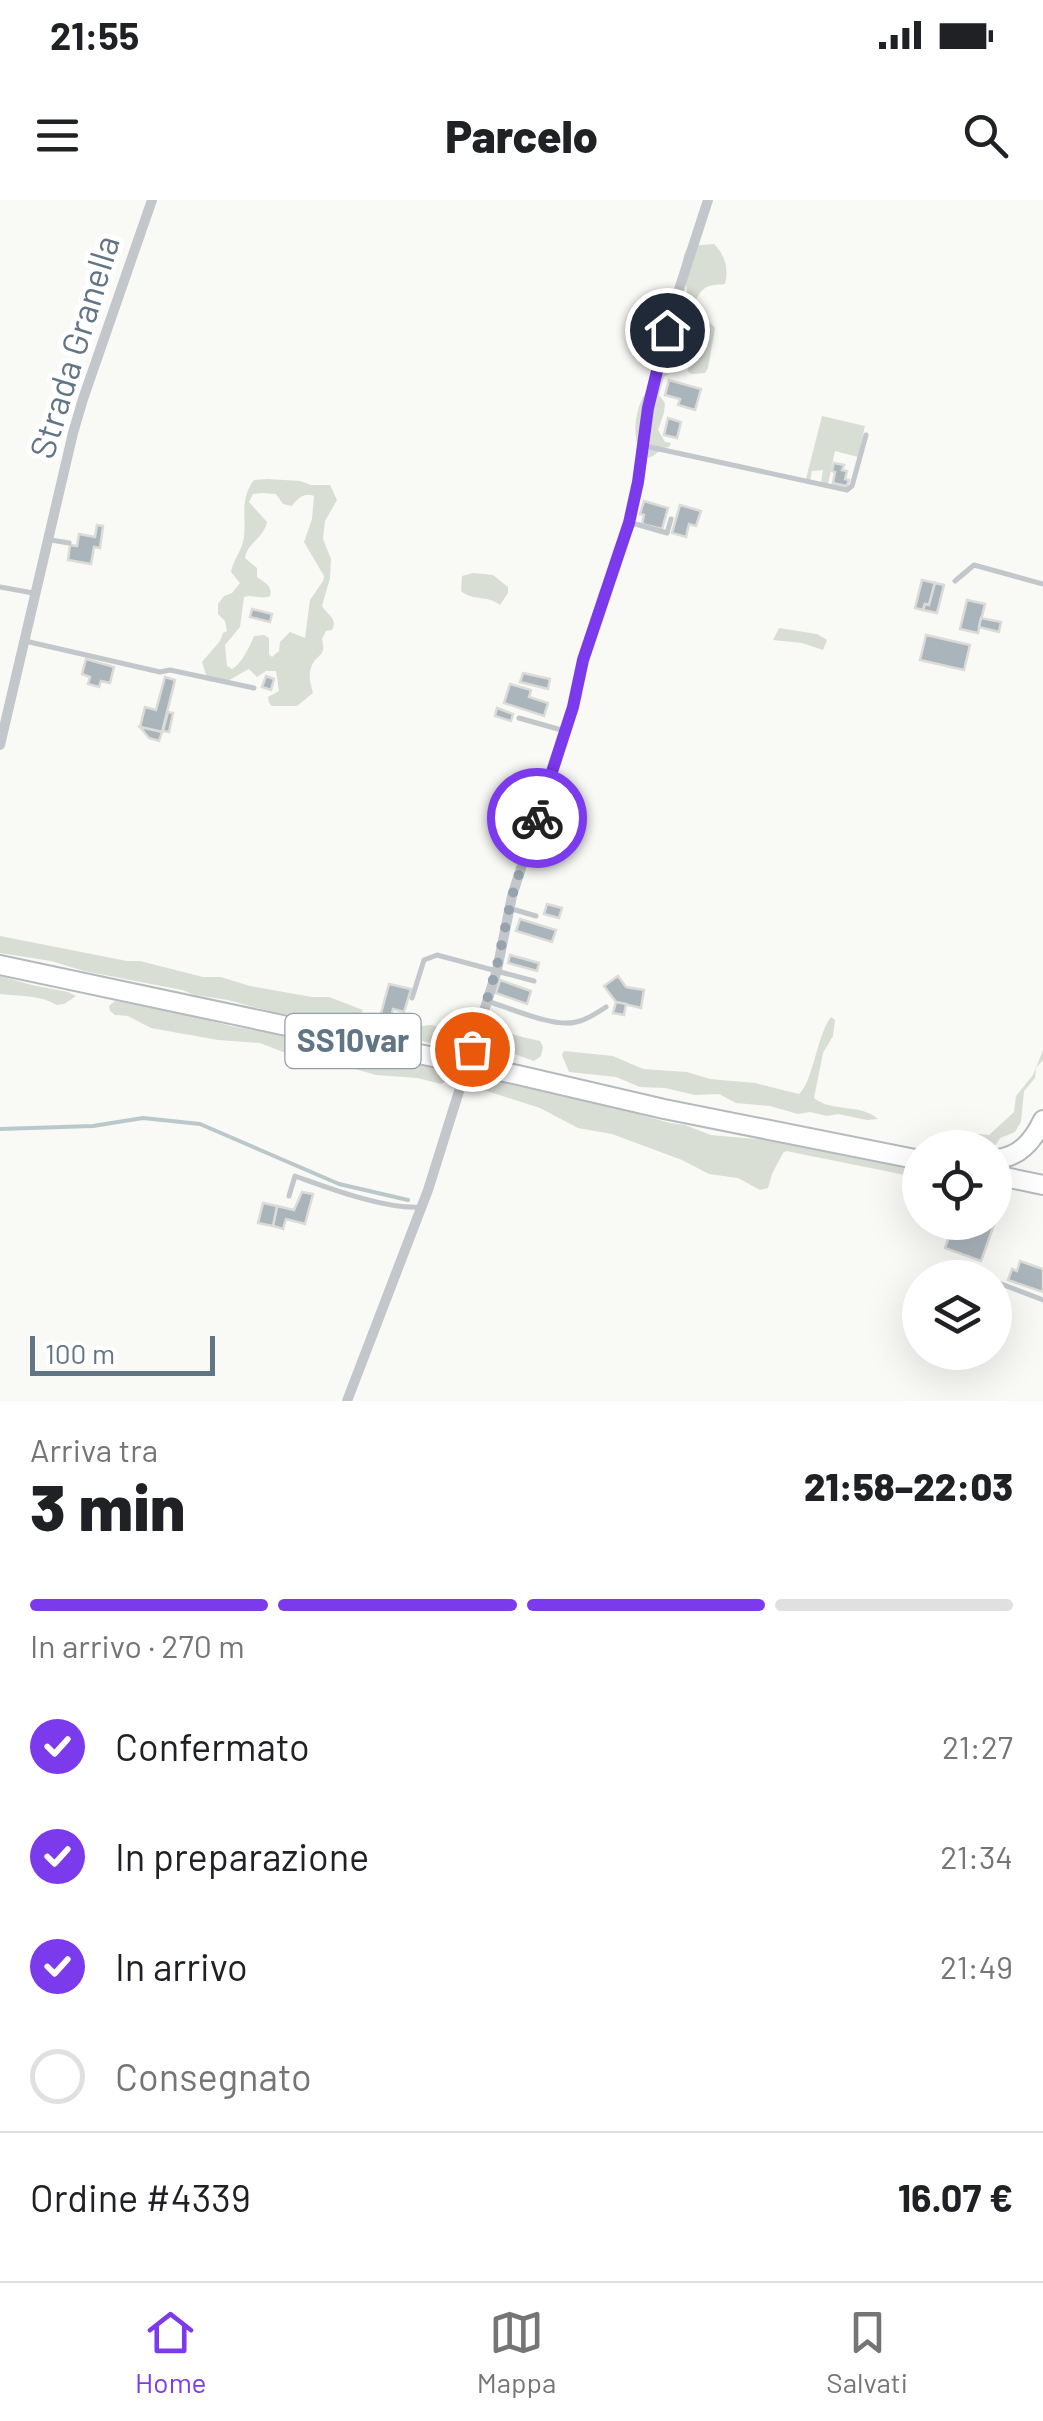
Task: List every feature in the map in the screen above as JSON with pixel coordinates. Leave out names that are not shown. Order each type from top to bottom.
[{"type":"highway","name":"SS10var","points":[[0,965],[664,1109],[902,1156]]},
{"type":"highway","points":[[1012,1156],[1027,1146],[1043,1120]]},
{"type":"highway","points":[[1012,1179],[1043,1185]]},
{"type":"street","name":"Strada Granella","points":[[0,746],[83,398],[152,200]]},
{"type":"street","points":[[472,1049],[510,908],[573,707],[583,660],[629,523],[648,408],[665,338],[708,200]]},
{"type":"street","points":[[347,1401],[422,1207],[466,1069]]},
{"type":"lane","points":[[642,445],[847,490],[852,486],[866,434]]},
{"type":"lane","points":[[629,523],[667,533],[671,519]]},
{"type":"lane","points":[[48,540],[69,543]]},
{"type":"lane","points":[[956,580],[974,565],[1043,584]]},
{"type":"lane","points":[[0,587],[36,594]]},
{"type":"lane","points":[[25,641],[160,672],[170,670],[254,688]]},
{"type":"lane","points":[[519,718],[565,731]]},
{"type":"lane","points":[[510,908],[536,916]]},
{"type":"lane","points":[[412,998],[424,960],[437,955],[534,981]]},
{"type":"lane","points":[[487,1001],[571,1024],[606,1008]]},
{"type":"lane","points":[[289,1196],[295,1176],[385,1203],[422,1207]]},
{"type":"lane","points":[[1012,1288],[1043,1300]]},
{"type":"shaded area","points":[[714,244],[725,262],[725,284],[704,289],[695,303],[697,312],[715,328],[708,368],[705,373],[688,372],[695,344],[687,340],[673,370],[664,377],[659,395],[665,403],[658,430],[665,442],[671,443],[646,458],[636,438],[637,414],[643,397],[657,381],[680,327],[687,299],[683,259],[689,246]]},
{"type":"shaded area","points":[[822,416],[865,426],[858,457],[835,451],[828,484],[821,483],[823,470],[812,471],[810,481],[806,479]]},
{"type":"shaded area","points":[[254,480],[330,485],[337,500],[325,521],[323,539],[331,559],[322,606],[334,626],[326,631],[322,653],[310,671],[313,693],[297,706],[269,703],[268,697],[279,691],[276,671],[266,671],[257,677],[249,669],[230,680],[215,682],[208,681],[202,662],[227,631],[218,614],[218,604],[240,583],[231,572],[243,542],[245,503]],"holes":[[[253,494],[276,494],[283,504],[292,506],[304,496],[314,496],[304,542],[324,576],[323,581],[310,600],[305,638],[290,632],[272,657],[269,638],[254,636],[232,669],[227,666],[225,645],[240,627],[244,597],[267,597],[271,593],[268,585],[257,577],[257,568],[245,558],[267,522],[249,502]]]},
{"type":"shaded area","points":[[493,575],[508,587],[500,605],[461,591],[462,576]]},
{"type":"shaded area","points":[[779,628],[817,634],[827,640],[823,650],[773,640]]},
{"type":"shaded area","points":[[0,936],[140,961],[203,977],[221,977],[250,986],[329,997],[363,1010],[362,1018],[397,1026],[431,1025],[471,1033],[465,1050],[395,1035],[375,1036],[319,1018],[279,1014],[51,961],[0,953]]},
{"type":"shaded area","points":[[0,976],[76,996],[57,1005],[37,998],[0,994]]},
{"type":"shaded area","points":[[115,1001],[302,1038],[378,1059],[416,1063],[435,1069],[446,1081],[441,1084],[376,1075],[260,1043],[151,1028],[128,1016],[115,1015],[109,1006]]},
{"type":"shaded area","points":[[831,1017],[835,1020],[833,1036],[823,1053],[814,1098],[878,1119],[798,1114],[736,1103],[719,1094],[695,1095],[640,1087],[616,1077],[569,1072],[562,1055],[564,1051],[613,1056],[643,1069],[687,1072],[799,1094]]},
{"type":"shaded area","points":[[497,1031],[540,1041],[541,1056],[534,1061],[479,1049]]},
{"type":"shaded area","points":[[1043,1050],[1035,1078],[1024,1091],[1021,1122],[1015,1132],[994,1130],[1014,1112],[1016,1096],[1033,1075]]},
{"type":"shaded area","points":[[483,1079],[577,1097],[711,1135],[843,1151],[902,1166],[902,1174],[786,1151],[768,1188],[760,1190],[738,1178],[709,1174],[612,1134],[578,1128],[540,1108],[468,1085],[468,1080]]},
{"type":"building","points":[[669,380],[701,389],[695,410],[678,405],[680,399],[665,395]]},
{"type":"building","points":[[668,418],[681,422],[677,438],[664,435]]},
{"type":"building","points":[[834,463],[844,465],[847,486],[833,483]]},
{"type":"building","points":[[644,501],[668,508],[662,529],[642,524]]},
{"type":"building","points":[[680,505],[701,511],[696,526],[689,524],[686,537],[672,533]]},
{"type":"building","points":[[97,525],[103,526],[100,548],[94,547],[91,564],[68,560],[70,545],[77,546],[79,534],[95,537]]},
{"type":"building","points":[[922,580],[935,583],[929,605],[925,604],[923,610],[915,608]]},
{"type":"building","points":[[935,583],[944,585],[937,613],[923,610],[925,604],[929,605]]},
{"type":"building","points":[[967,600],[985,604],[978,633],[960,629]]},
{"type":"building","points":[[252,609],[272,614],[270,622],[250,617]]},
{"type":"building","points":[[981,618],[1001,622],[999,632],[979,627]]},
{"type":"building","points":[[926,635],[970,645],[964,670],[920,660]]},
{"type":"building","points":[[86,659],[114,667],[110,683],[101,681],[99,687],[88,684],[90,677],[82,674]]},
{"type":"building","points":[[523,673],[550,679],[548,689],[520,682]]},
{"type":"building","points":[[266,676],[274,679],[271,690],[262,687]]},
{"type":"building","points":[[165,677],[175,680],[162,732],[140,727],[145,707],[156,710]]},
{"type":"building","points":[[510,684],[531,690],[529,697],[548,703],[544,716],[504,703]]},
{"type":"building","points":[[497,708],[513,714],[511,721],[495,716]]},
{"type":"building","points":[[168,712],[173,713],[169,732],[163,731]]},
{"type":"building","points":[[140,727],[162,732],[159,741],[149,738]]},
{"type":"building","points":[[547,904],[562,908],[559,918],[544,914]]},
{"type":"building","points":[[520,919],[556,930],[552,942],[516,931]]},
{"type":"building","points":[[510,955],[539,963],[537,971],[508,963]]},
{"type":"building","points":[[618,976],[626,987],[644,990],[641,1008],[616,1002],[604,986]]},
{"type":"building","points":[[500,980],[531,991],[527,1004],[496,993]]},
{"type":"building","points":[[389,984],[411,989],[404,1012],[393,1009],[390,1020],[380,1017]]},
{"type":"building","points":[[616,1002],[626,1004],[624,1015],[613,1013]]},
{"type":"building","points":[[302,1192],[313,1194],[305,1224],[286,1219],[283,1229],[273,1226],[277,1206],[294,1210]]},
{"type":"building","points":[[263,1203],[277,1206],[273,1226],[258,1223]]},
{"type":"building","points":[[948,1240],[989,1240],[981,1260],[945,1248]]},
{"type":"building","points":[[1020,1261],[1043,1269],[1043,1292],[1012,1281],[1012,1269],[1017,1271]]},
{"type":"waterway","points":[[0,1129],[93,1126],[143,1118],[200,1124],[339,1184],[408,1200]]},
{"type":"way so far","points":[[472,1049],[537,818]]},
{"type":"route","points":[[537,818],[573,707],[583,660],[629,523],[648,408],[667,330]]}]
